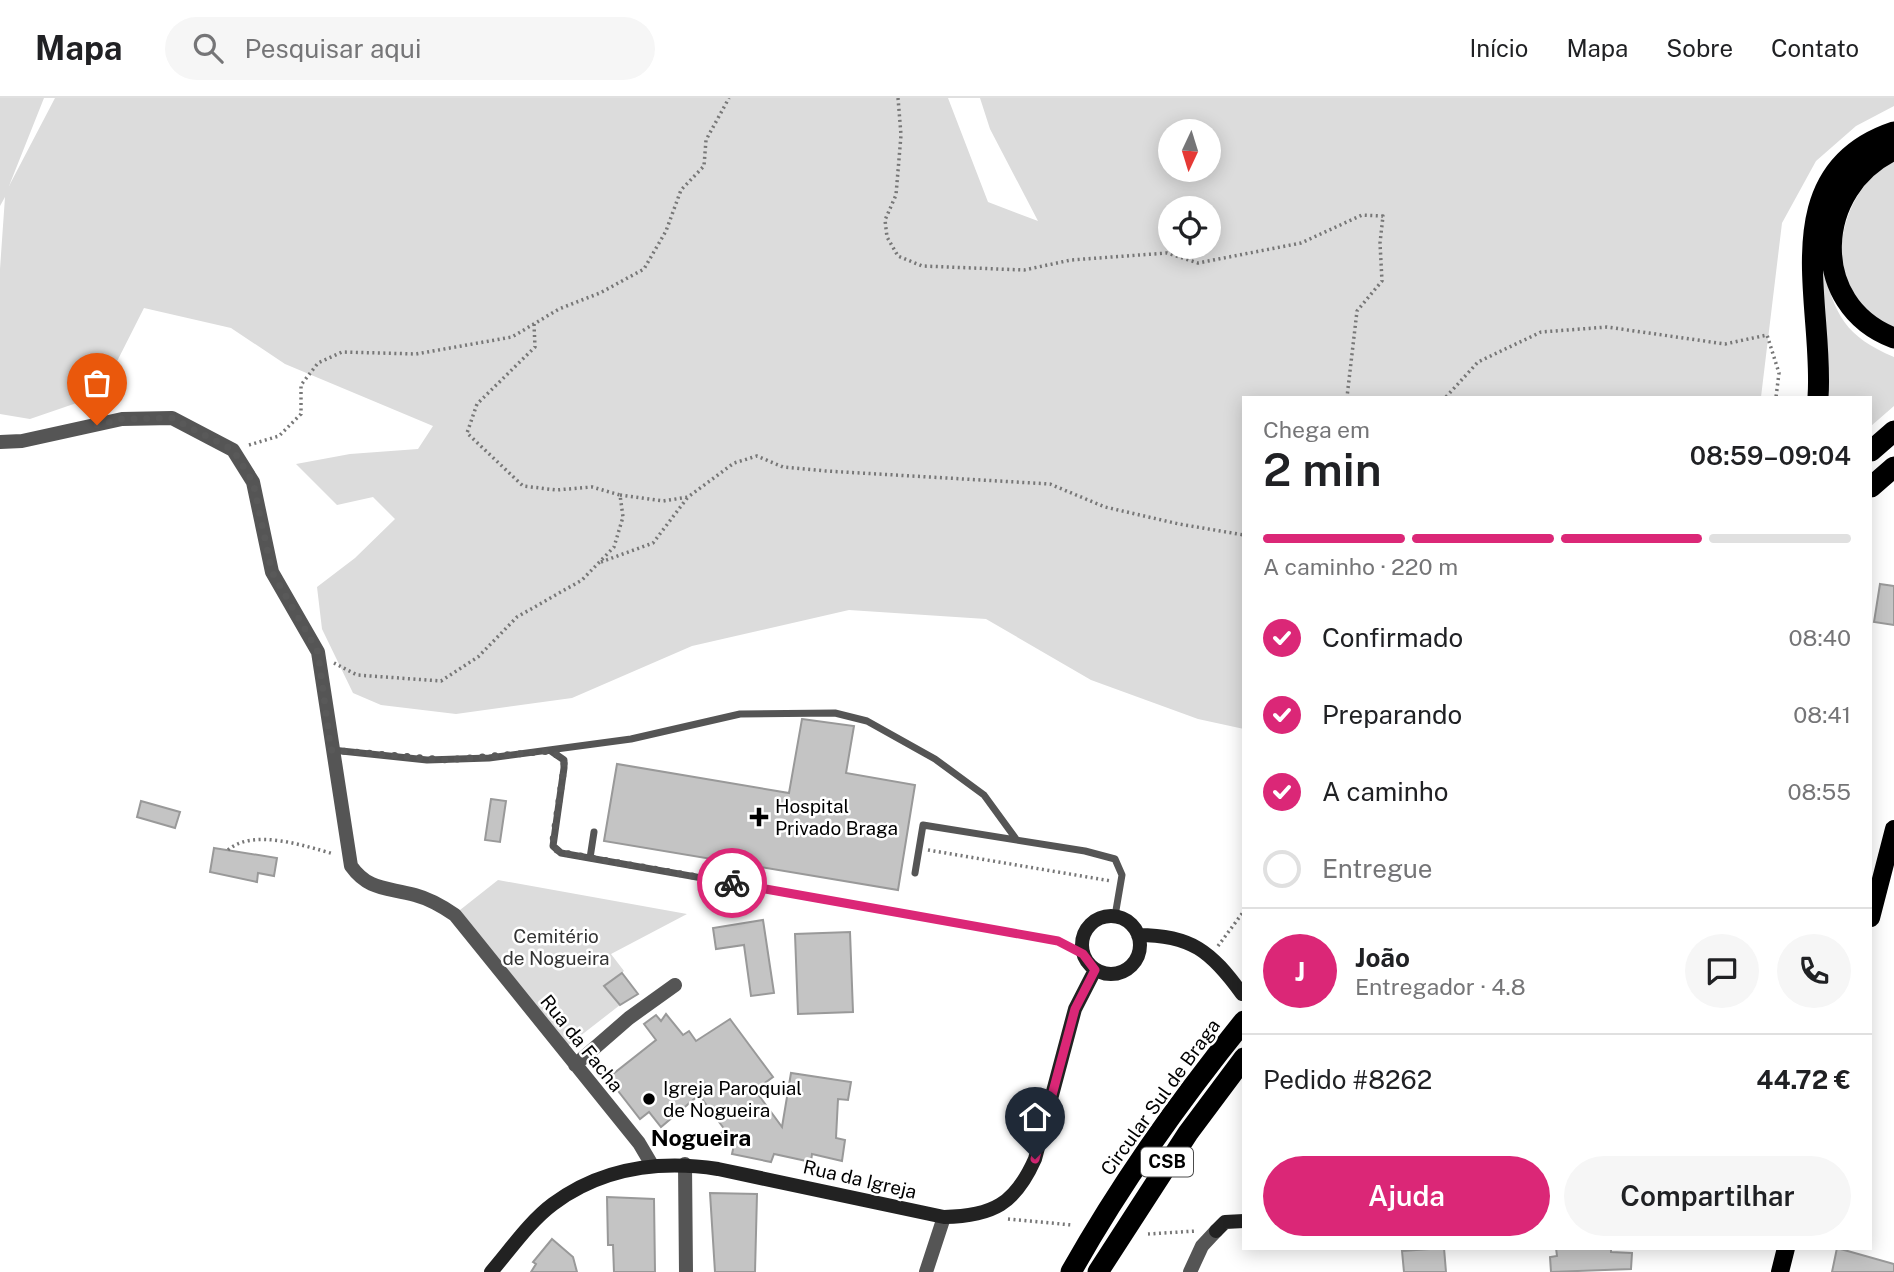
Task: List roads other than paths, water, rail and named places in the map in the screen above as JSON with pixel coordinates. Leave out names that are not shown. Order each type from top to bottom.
[{"type":"highway","points":[[1818,396],[1811,255],[1818,210],[1837,173],[1852,157],[1869,144],[1894,132]]},
{"type":"highway","points":[[1894,150],[1866,168],[1844,193],[1833,221],[1831,251],[1838,282],[1846,299],[1858,314],[1894,338]]},
{"type":"highway","points":[[1872,450],[1894,431]]},
{"type":"highway","points":[[1872,486],[1894,467]]},
{"type":"highway","name":"Circular Sul de Braga","points":[[1071,1272],[1133,1171],[1242,1024]]},
{"type":"highway","name":"CSB","points":[[1098,1272],[1174,1153],[1242,1061]]},
{"type":"main road","points":[[1872,914],[1894,829]]},
{"type":"main road","points":[[1780,1272],[1786,1250]]},
{"type":"street","points":[[0,442],[22,442],[122,419],[172,418],[233,450],[253,482],[272,572],[318,652],[331,750]]},
{"type":"street","name":"Rua da Facha","points":[[331,750],[349,860],[360,879],[376,887],[437,902],[455,915],[639,1143],[652,1165]]},
{"type":"street","points":[[1106,916],[1115,916],[1133,926],[1138,935],[1139,953],[1129,968],[1112,974],[1095,970],[1083,954],[1081,944],[1089,926],[1106,916]]},
{"type":"street","points":[[1138,935],[1170,935],[1198,945],[1227,973],[1242,994]]},
{"type":"street","name":"Rua da Igreja","points":[[491,1272],[551,1205],[615,1171],[652,1165],[685,1164],[805,1186],[944,1217],[972,1216],[994,1210],[1026,1179],[1035,1159],[1075,1009],[1095,970]]},
{"type":"street","points":[[575,1065],[629,1018],[675,985]]},
{"type":"street","points":[[685,1164],[686,1272]]},
{"type":"street","points":[[926,1272],[944,1217]]},
{"type":"street","points":[[1190,1272],[1202,1246],[1225,1222],[1242,1221]]},
{"type":"lane","points":[[331,750],[447,760],[551,751],[631,739],[740,714],[798,711],[835,713],[867,722],[935,759],[984,795],[1016,839]]},
{"type":"lane","points":[[551,751],[564,760],[553,846],[561,853],[1058,941],[1083,954]]},
{"type":"lane","points":[[915,873],[923,825],[1016,839],[1115,859],[1122,875],[1115,916]]},
{"type":"lane","points":[[590,858],[594,832]]},
{"type":"place","name":"Hospital Privado Braga","points":[[759,817]]},
{"type":"place","name":"Igreja Paroquial de Nogueira","points":[[649,1099]]},
{"type":"district","name":"Nogueira","points":[[701,1138]]},
{"type":"park label","name":"Cemitério de Nogueira","points":[[556,947]]}]
